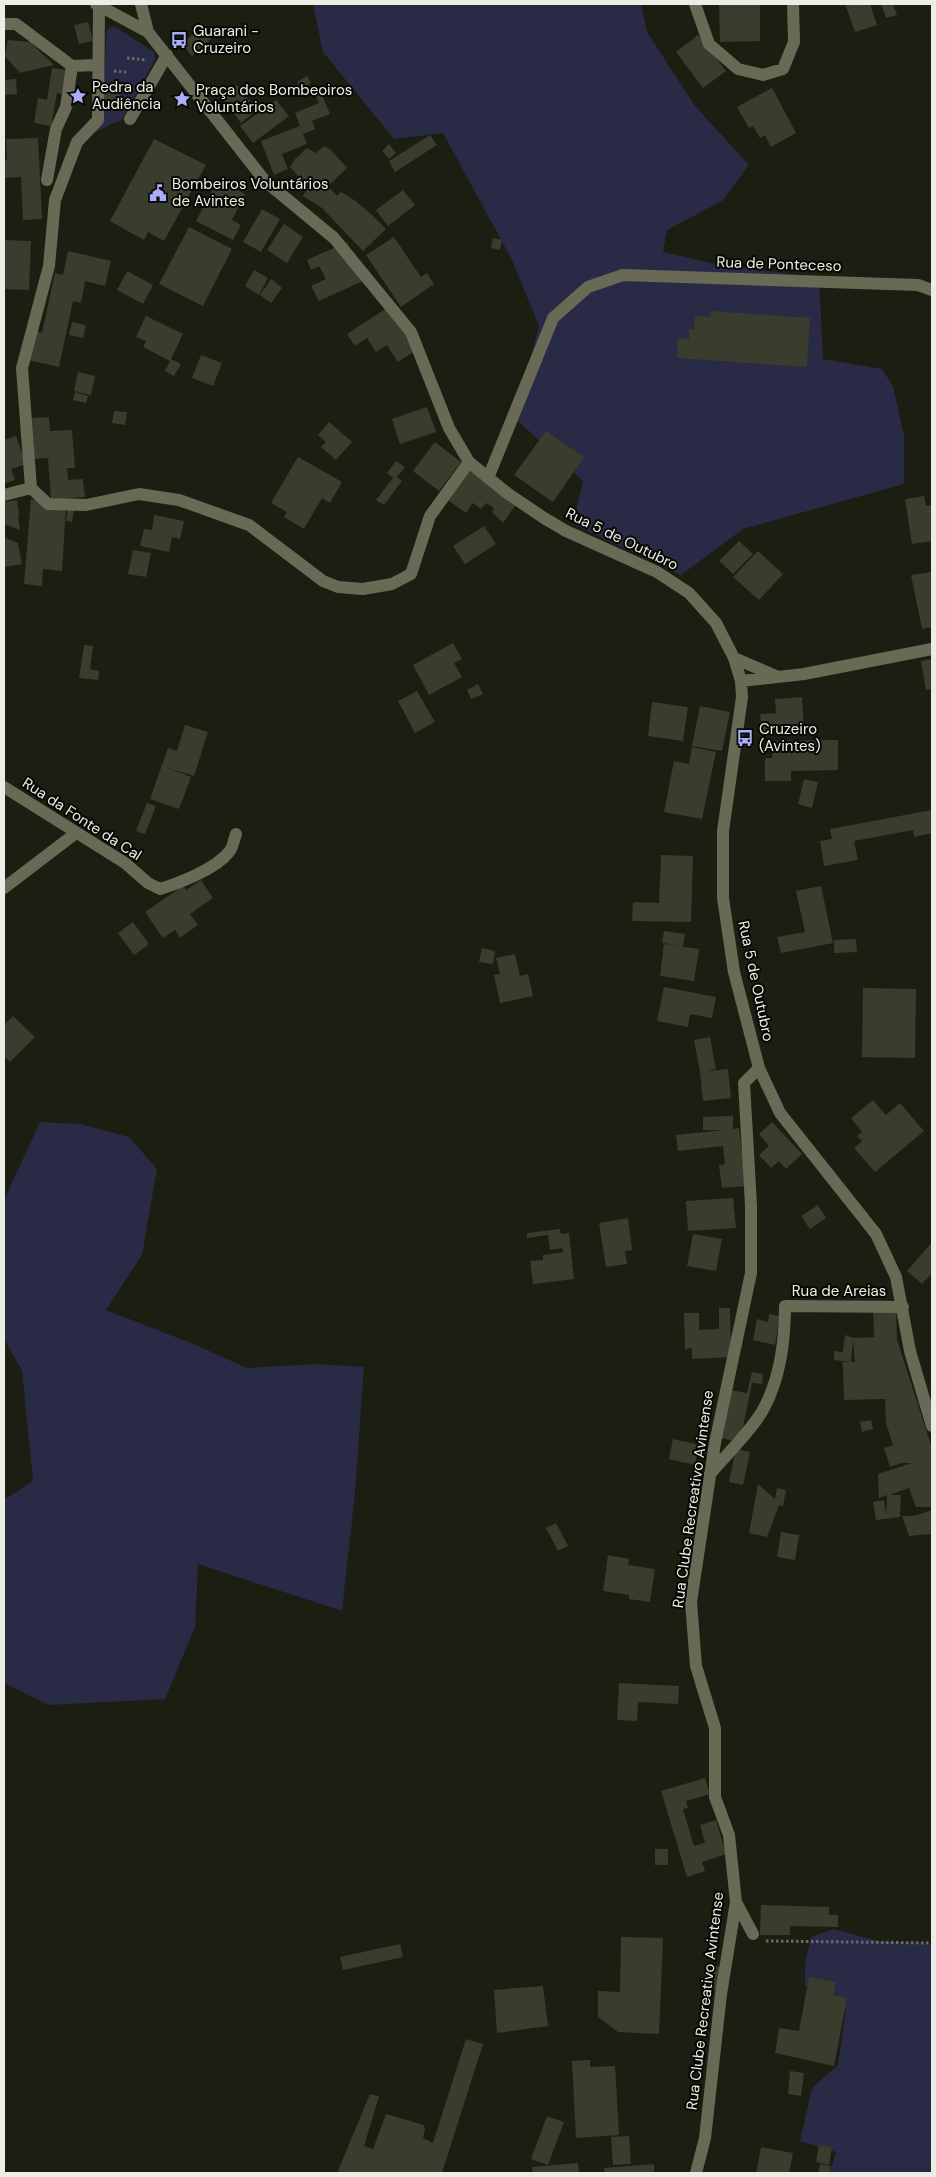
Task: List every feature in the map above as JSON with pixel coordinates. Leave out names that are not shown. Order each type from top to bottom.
[{"type":"street","points":[[141,4],[148,32]]},
{"type":"street","points":[[695,4],[709,44],[738,70],[763,74],[783,69],[794,42],[793,4]]},
{"type":"street","points":[[97,5],[102,68],[98,120],[77,142],[55,200],[48,266],[22,368],[31,488],[48,504],[86,505],[139,494],[179,500],[249,525],[322,581],[338,587],[363,589],[392,584],[411,574],[430,516],[469,462]]},
{"type":"street","name":"Rua 5 de Outubro","points":[[97,5],[148,32],[265,181],[334,238],[411,332],[449,428],[469,462],[526,507],[559,527],[657,572],[689,593],[716,623],[734,658],[741,681],[742,697],[722,831],[723,898],[734,972],[759,1068],[780,1113],[876,1234],[896,1277],[910,1351],[932,1426]]},
{"type":"street","points":[[4,24],[16,24],[72,66],[102,68]]},
{"type":"street","points":[[130,119],[167,55]]},
{"type":"street","points":[[47,180],[56,129],[66,107],[72,66]]},
{"type":"street","name":"Rua de Ponteceso","points":[[488,478],[553,318],[588,287],[624,275],[918,285],[932,290]]},
{"type":"street","points":[[4,495],[31,488]]},
{"type":"street","points":[[741,681],[778,677],[932,648]]},
{"type":"street","points":[[734,658],[778,677]]},
{"type":"street","name":"Rua da Fonte da Cal","points":[[4,787],[125,863],[148,883],[160,889],[184,882],[218,861],[230,852],[236,834]]},
{"type":"street","points":[[4,888],[76,833]]},
{"type":"street","name":"Rua Clube Recreativo Avintense","points":[[696,2173],[705,2138],[721,1994],[736,1902],[729,1836],[715,1797],[715,1728],[696,1666],[691,1602],[710,1474],[731,1361],[752,1273],[751,1205],[744,1083],[759,1068]]},
{"type":"street","name":"Rua de Areias","points":[[710,1474],[764,1409],[778,1375],[785,1329],[785,1306],[902,1307]]},
{"type":"street","points":[[736,1902],[753,1934]]},
{"type":"path","points":[[127,58],[147,60]]},
{"type":"path","points":[[102,68],[126,72]]},
{"type":"path","points":[[753,1934],[761,1941],[932,1943]]},
{"type":"shaded area","points":[[313,4],[641,4],[647,32],[695,106],[749,165],[722,201],[667,230],[663,252],[715,264],[819,278],[823,359],[882,369],[893,386],[904,436],[904,484],[743,529],[681,575],[573,524],[583,481],[515,418],[539,326],[511,258],[443,133],[394,139],[323,52]]},
{"type":"shaded area","points":[[114,26],[154,52],[155,60],[121,121],[95,133],[102,116],[100,107],[105,88],[103,87],[107,30]]},
{"type":"shaded area","points":[[40,1122],[80,1124],[129,1137],[157,1169],[142,1255],[106,1310],[196,1345],[247,1368],[317,1364],[364,1367],[355,1493],[342,1611],[198,1564],[195,1627],[165,1699],[49,1705],[4,1683],[4,1500],[33,1481],[22,1371],[4,1338],[4,1200]]},
{"type":"shaded area","points":[[834,1929],[878,1941],[932,1944],[932,2173],[830,2173],[836,2152],[800,2141],[812,2088],[838,2065],[846,2009],[838,1999],[805,1986],[805,1964],[811,1937]]},
{"type":"building","points":[[719,4],[760,4],[760,41],[720,42]]},
{"type":"building","points":[[845,4],[870,4],[877,25],[855,32]]},
{"type":"building","points":[[881,4],[893,4],[897,15],[886,18]]},
{"type":"building","points":[[88,22],[93,41],[79,44],[74,25]]},
{"type":"building","points":[[201,27],[211,39],[192,56],[182,44]]},
{"type":"building","points":[[698,35],[726,71],[703,88],[676,52]]},
{"type":"building","points":[[8,40],[30,42],[54,65],[20,73],[5,56]]},
{"type":"building","points":[[52,68],[67,70],[62,94],[57,93],[51,126],[34,123],[38,98],[47,100]]},
{"type":"building","points":[[307,76],[311,83],[301,89],[297,82]]},
{"type":"building","points":[[16,79],[17,94],[4,95],[4,80]]},
{"type":"building","points":[[237,85],[257,110],[241,123],[221,97]]},
{"type":"building","points":[[105,87],[121,91],[117,110],[100,107]]},
{"type":"building","points":[[319,88],[330,114],[312,121],[315,129],[303,134],[307,144],[282,154],[288,169],[274,175],[261,141],[300,126],[295,113],[319,103],[313,90]]},
{"type":"building","points":[[772,88],[796,133],[771,147],[765,135],[760,138],[753,126],[749,128],[737,107]]},
{"type":"building","points":[[276,100],[289,116],[253,143],[240,126]]},
{"type":"building","points":[[430,135],[437,145],[395,172],[389,161]]},
{"type":"building","points":[[38,138],[42,219],[23,220],[21,177],[4,178],[4,160],[7,160],[6,139]]},
{"type":"building","name":"Bombeiros Voluntários de Avintes","points":[[154,139],[206,165],[164,241],[148,232],[144,240],[110,221]]},
{"type":"building","points":[[389,144],[396,153],[389,159],[382,151]]},
{"type":"building","points":[[324,146],[331,150],[347,168],[328,186],[337,196],[341,192],[354,200],[386,229],[363,251],[322,208],[303,196],[308,187],[290,167],[294,160],[307,148],[316,153]]},
{"type":"building","points":[[218,179],[245,194],[232,220],[241,225],[233,240],[196,221]]},
{"type":"building","points":[[403,190],[415,205],[388,226],[376,210]]},
{"type":"building","points":[[262,209],[280,219],[261,252],[243,242]]},
{"type":"building","points":[[284,224],[303,237],[287,263],[267,250]]},
{"type":"building","points":[[189,227],[232,249],[203,306],[159,284]]},
{"type":"building","points":[[394,237],[421,277],[427,273],[434,284],[401,307],[366,255]]},
{"type":"building","points":[[493,238],[502,240],[500,250],[491,248]]},
{"type":"building","points":[[4,240],[31,241],[29,290],[4,289]]},
{"type":"building","points":[[347,242],[365,280],[319,301],[311,286],[326,279],[319,266],[311,270],[307,260]]},
{"type":"building","points":[[68,251],[111,261],[105,286],[85,281],[81,303],[73,301],[59,367],[28,360],[34,331],[42,333],[55,273],[63,275]]},
{"type":"building","points":[[254,270],[268,278],[259,295],[245,286]]},
{"type":"building","points":[[127,271],[153,285],[143,304],[117,290]]},
{"type":"building","points":[[271,279],[282,288],[271,303],[260,295]]},
{"type":"building","points":[[390,306],[418,349],[398,362],[387,345],[376,352],[367,338],[355,346],[347,334]]},
{"type":"building","points":[[711,311],[810,318],[807,367],[677,358],[678,338],[689,339],[689,329],[694,330],[695,316],[711,317]]},
{"type":"building","points":[[146,316],[183,334],[171,359],[181,364],[174,376],[165,371],[170,361],[143,347],[146,341],[136,337]]},
{"type":"building","points":[[72,322],[86,325],[83,338],[69,335]]},
{"type":"building","points":[[201,355],[222,363],[213,386],[192,378]]},
{"type":"building","points":[[78,372],[95,376],[91,395],[74,391]]},
{"type":"building","points":[[75,392],[88,396],[86,403],[73,400]]},
{"type":"building","points":[[427,407],[436,432],[400,444],[392,419]]},
{"type":"building","points":[[114,411],[127,412],[125,425],[112,423]]},
{"type":"building","points":[[49,417],[50,431],[72,430],[75,468],[67,468],[68,480],[83,479],[85,497],[51,500],[48,458],[34,459],[32,418]]},
{"type":"building","points":[[329,422],[352,442],[336,460],[321,447],[326,442],[318,435]]},
{"type":"building","points":[[546,431],[584,457],[553,502],[514,475]]},
{"type":"building","points":[[16,436],[26,464],[11,469],[15,480],[4,484],[4,440]]},
{"type":"building","points":[[435,442],[461,462],[439,491],[413,471]]},
{"type":"building","points":[[298,457],[342,482],[330,503],[322,498],[304,529],[284,517],[287,512],[271,503]]},
{"type":"building","points":[[396,461],[405,467],[397,477],[402,481],[384,505],[376,500],[393,478],[387,473]]},
{"type":"building","points":[[467,468],[517,503],[503,523],[492,512],[494,508],[486,503],[481,509],[473,503],[466,513],[445,498]]},
{"type":"building","points":[[924,496],[926,506],[932,505],[932,541],[912,544],[905,499]]},
{"type":"building","points":[[31,499],[66,507],[62,571],[43,569],[42,586],[24,584]]},
{"type":"building","points":[[17,500],[20,530],[4,524],[4,502]]},
{"type":"building","points":[[68,507],[74,508],[72,522],[66,521]]},
{"type":"building","points":[[154,515],[184,521],[180,539],[172,537],[169,552],[140,546],[144,529],[152,530]]},
{"type":"building","points":[[484,526],[496,544],[465,564],[453,546]]},
{"type":"building","points":[[4,537],[18,543],[22,564],[4,567]]},
{"type":"building","points":[[739,541],[753,554],[733,574],[719,561]]},
{"type":"building","points":[[133,550],[151,553],[146,577],[128,574]]},
{"type":"building","points":[[758,551],[783,574],[759,600],[733,577]]},
{"type":"building","points":[[932,572],[932,627],[922,629],[911,575]]},
{"type":"building","points":[[453,643],[462,659],[454,663],[462,677],[429,695],[413,665]]},
{"type":"building","points":[[84,645],[93,646],[90,669],[99,671],[98,680],[79,678]]},
{"type":"building","points":[[932,659],[932,689],[926,690],[921,661]]},
{"type":"building","points":[[478,684],[483,694],[471,699],[467,690]]},
{"type":"building","points":[[417,691],[435,722],[415,733],[398,701]]},
{"type":"building","points":[[802,697],[804,729],[762,733],[760,714],[776,713],[775,699]]},
{"type":"building","points":[[652,702],[688,707],[683,741],[648,736]]},
{"type":"building","points":[[700,706],[730,712],[722,751],[692,746]]},
{"type":"building","points":[[185,725],[208,732],[194,776],[165,767],[191,777],[179,809],[150,799],[168,748],[177,751]]},
{"type":"building","points":[[838,740],[838,770],[791,771],[791,781],[765,781],[765,758],[772,758],[772,741]]},
{"type":"building","points":[[692,747],[716,752],[702,819],[664,812],[674,761],[689,764]]},
{"type":"building","points":[[804,779],[818,782],[812,808],[798,804]]},
{"type":"building","points":[[147,803],[156,806],[145,834],[136,831]]},
{"type":"building","points":[[932,810],[932,833],[914,837],[913,830],[854,841],[858,860],[824,866],[820,841],[832,839],[830,829]]},
{"type":"building","points":[[661,855],[693,856],[691,922],[632,921],[633,902],[659,903]]},
{"type":"building","points":[[201,880],[213,898],[190,914],[198,925],[180,938],[175,930],[163,938],[145,912],[183,886],[186,890]]},
{"type":"building","points":[[821,886],[833,943],[781,953],[777,937],[805,932],[796,891]]},
{"type":"building","points":[[133,922],[149,944],[134,955],[118,933]]},
{"type":"building","points":[[664,931],[685,934],[683,947],[699,949],[694,981],[660,976],[664,944],[679,945],[662,943]]},
{"type":"building","points":[[856,939],[857,952],[834,953],[834,940]]},
{"type":"building","points":[[482,948],[495,951],[493,964],[479,962]]},
{"type":"building","points":[[515,954],[520,976],[528,974],[533,996],[500,1003],[494,975],[500,974],[496,958]]},
{"type":"building","points":[[664,987],[716,997],[712,1018],[690,1014],[688,1027],[657,1021]]},
{"type":"building","points":[[863,988],[916,989],[915,1058],[862,1057]]},
{"type":"building","points":[[13,1016],[35,1037],[10,1062],[4,1056],[4,1025]]},
{"type":"building","points":[[710,1037],[716,1069],[707,1071],[728,1069],[731,1098],[703,1101],[694,1040]]},
{"type":"building","points":[[873,1100],[886,1115],[900,1103],[924,1131],[875,1172],[854,1148],[862,1141],[857,1136],[862,1132],[851,1118]]},
{"type":"building","points":[[733,1116],[733,1129],[739,1128],[746,1186],[722,1188],[719,1165],[725,1164],[723,1146],[678,1151],[676,1135],[724,1130],[703,1130],[703,1117]]},
{"type":"building","points":[[772,1122],[802,1154],[786,1169],[779,1161],[771,1168],[759,1155],[769,1146],[759,1134]]},
{"type":"building","points":[[733,1198],[736,1228],[688,1231],[686,1201]]},
{"type":"building","points":[[818,1205],[826,1218],[810,1229],[801,1216]]},
{"type":"building","points":[[628,1218],[632,1250],[625,1251],[627,1264],[606,1267],[599,1223]]},
{"type":"building","points":[[560,1229],[561,1234],[569,1233],[574,1279],[533,1284],[530,1261],[543,1260],[543,1255],[563,1252],[562,1248],[550,1250],[548,1235],[527,1238],[527,1233]]},
{"type":"building","points":[[693,1234],[722,1239],[716,1271],[687,1266]]},
{"type":"building","points":[[932,1242],[932,1273],[922,1284],[907,1271]]},
{"type":"building","points":[[873,1305],[896,1305],[897,1340],[932,1448],[932,1507],[916,1507],[909,1488],[889,1495],[901,1495],[900,1517],[876,1520],[873,1502],[884,1500],[886,1515],[887,1495],[879,1498],[878,1474],[912,1463],[901,1463],[890,1467],[884,1448],[893,1445],[886,1423],[885,1399],[844,1400],[842,1362],[851,1362],[834,1360],[834,1351],[843,1352],[845,1335],[854,1338],[874,1337]],"holes":[[[853,1340],[855,1362],[851,1362]]]},
{"type":"building","points":[[719,1308],[730,1308],[731,1357],[692,1359],[692,1348],[685,1349],[684,1313],[699,1313],[699,1330],[719,1329]]},
{"type":"building","points":[[769,1314],[780,1316],[775,1345],[753,1340],[757,1319],[768,1322]]},
{"type":"building","points":[[752,1372],[763,1374],[762,1384],[752,1383],[740,1442],[720,1438],[730,1390],[747,1393]]},
{"type":"building","points":[[871,1420],[873,1429],[862,1432],[860,1422]]},
{"type":"building","points":[[673,1439],[699,1445],[695,1465],[669,1459]]},
{"type":"building","points":[[736,1449],[750,1452],[743,1485],[729,1482]]},
{"type":"building","points":[[758,1484],[775,1499],[777,1488],[786,1490],[783,1506],[779,1505],[767,1537],[749,1533]]},
{"type":"building","points":[[932,1510],[932,1534],[909,1536],[902,1516],[914,1516]]},
{"type":"building","points":[[556,1523],[568,1546],[558,1551],[546,1528]]},
{"type":"building","points":[[781,1532],[799,1535],[795,1560],[777,1557]]},
{"type":"building","points":[[608,1555],[629,1559],[628,1565],[655,1569],[650,1602],[629,1599],[629,1595],[603,1591]]},
{"type":"building","points":[[619,1683],[679,1686],[678,1704],[638,1702],[637,1721],[617,1720]]},
{"type":"building","points":[[705,1778],[710,1794],[686,1801],[688,1808],[683,1809],[694,1846],[705,1843],[700,1825],[716,1820],[726,1854],[702,1862],[705,1871],[687,1877],[661,1791]]},
{"type":"building","points":[[655,1849],[668,1849],[668,1865],[655,1865]]},
{"type":"building","points":[[761,1905],[829,1907],[829,1915],[838,1915],[838,1927],[790,1926],[790,1935],[760,1935]]},
{"type":"building","points":[[621,1937],[663,1938],[659,2034],[618,2032],[598,2017],[598,1991],[620,1992]]},
{"type":"building","points":[[400,1944],[403,1957],[343,1970],[340,1957]]},
{"type":"building","points":[[714,1966],[727,1968],[724,1991],[702,1988],[704,1971],[713,1972]]},
{"type":"building","points":[[809,1977],[836,1982],[833,1995],[847,1998],[834,2066],[775,2053],[779,2028],[799,2031]]},
{"type":"building","points":[[543,1986],[548,2026],[497,2033],[494,1990]]},
{"type":"building","points":[[466,2039],[483,2044],[442,2173],[337,2173],[370,2094],[379,2096],[364,2146],[373,2149],[386,2114],[424,2125],[423,2138],[433,2143]]},
{"type":"building","points":[[590,2060],[590,2067],[615,2066],[619,2135],[576,2138],[572,2061]]},
{"type":"building","points":[[790,2071],[804,2073],[801,2096],[788,2094]]},
{"type":"building","points":[[547,2116],[564,2122],[548,2165],[531,2159]]},
{"type":"building","points":[[629,2136],[631,2164],[613,2165],[611,2137]]},
{"type":"building","points":[[819,2145],[832,2147],[829,2165],[816,2162]]},
{"type":"building","points":[[761,2147],[793,2153],[789,2173],[756,2173]]},
{"type":"building","points":[[578,2163],[579,2173],[533,2173],[532,2167]]},
{"type":"building","points":[[654,2164],[654,2173],[605,2173],[604,2168]]},
{"type":"building","points":[[820,2164],[831,2166],[830,2173],[818,2173]]},
{"type":"place","name":"Guarani - Cruzeiro","points":[[179,40]]},
{"type":"place","name":"Pedra da Audiência","points":[[78,96]]},
{"type":"place","name":"Praça dos Bombeoiros Voluntários","points":[[182,99]]},
{"type":"place","name":"Bombeiros Voluntários de Avintes","points":[[158,193]]},
{"type":"place","name":"Cruzeiro (Avintes)","points":[[745,738]]}]
